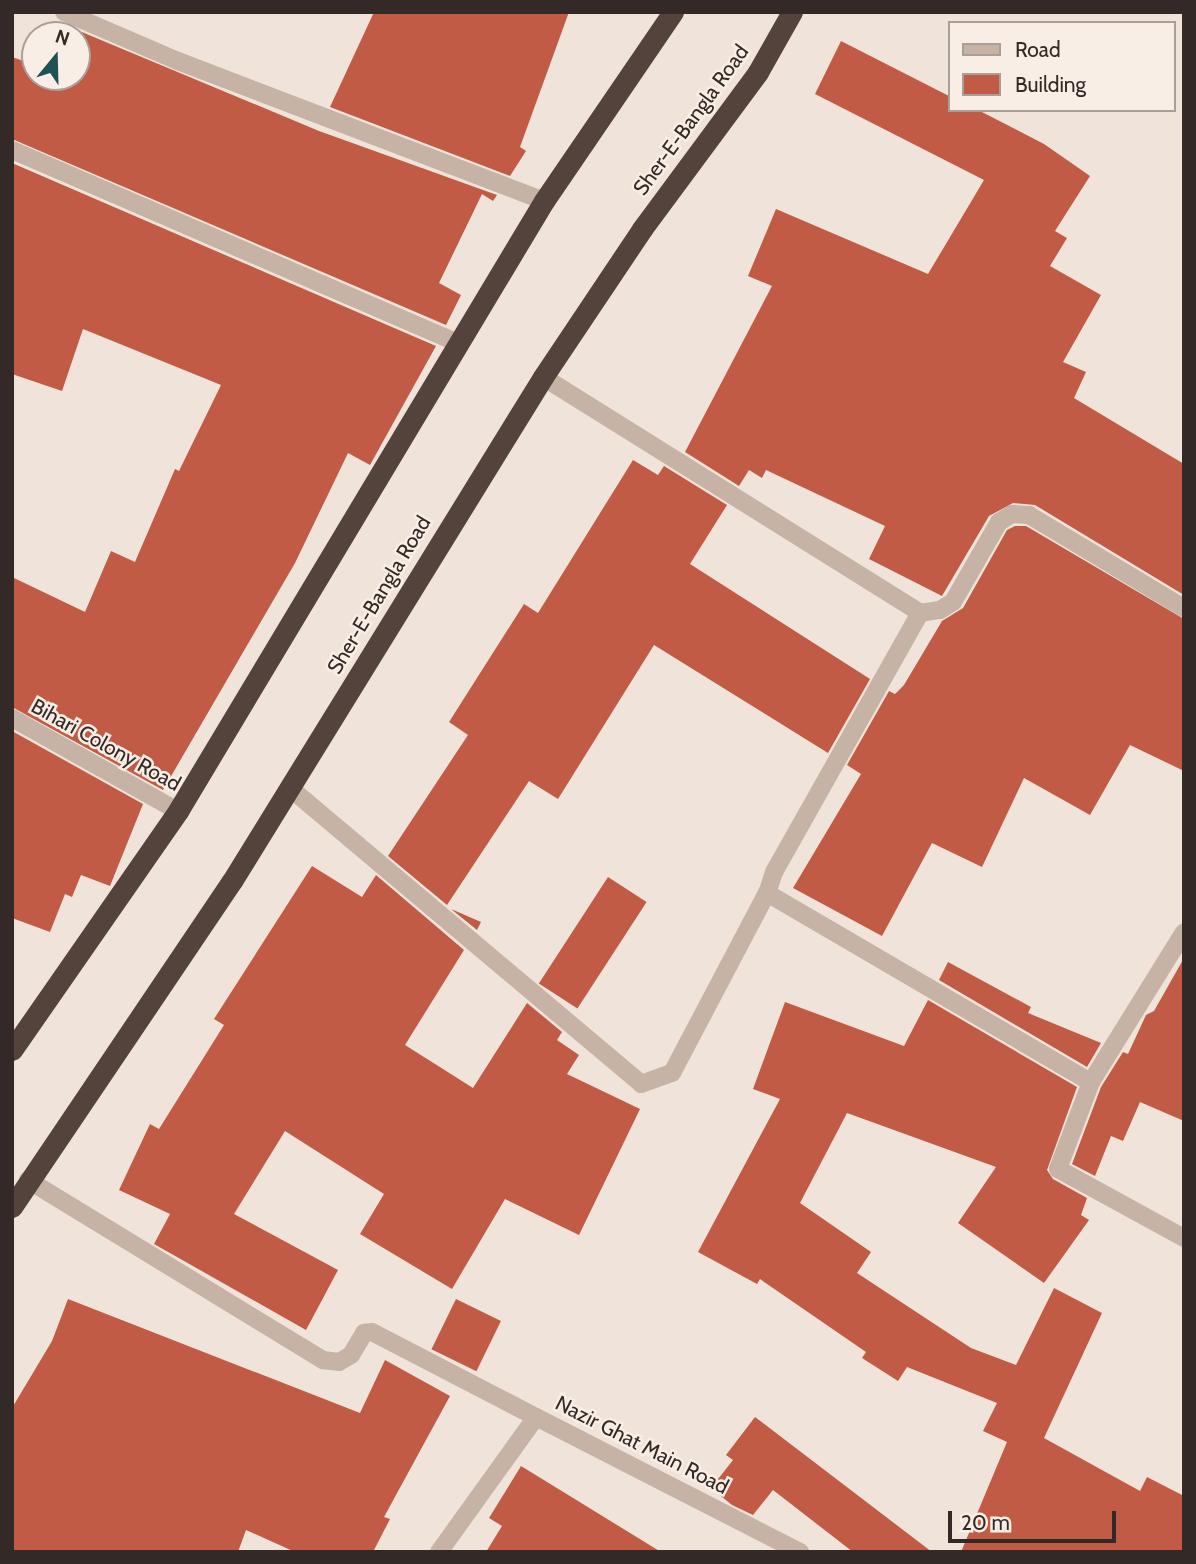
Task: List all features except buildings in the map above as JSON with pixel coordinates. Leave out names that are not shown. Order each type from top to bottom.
[{"type":"highway","points":[[12,1050],[177,811],[456,342],[544,201],[673,12]]},
{"type":"highway","name":"Sher-E-Bangla Road","points":[[12,1207],[232,881],[543,377],[642,229],[758,72],[792,12]]},
{"type":"street","points":[[64,12],[178,61],[544,201]]},
{"type":"street","points":[[12,150],[456,342]]},
{"type":"street","points":[[543,377],[920,613],[940,610],[953,602],[999,522],[1012,514],[1029,515],[1184,608]]},
{"type":"street","points":[[290,788],[641,1084],[672,1073],[767,893],[775,872],[920,613]]},
{"type":"street","name":"Bihari Colony Road","points":[[12,718],[177,811]]},
{"type":"street","points":[[767,893],[1091,1082]]},
{"type":"street","points":[[1184,932],[1091,1082],[1058,1169],[1184,1238]]},
{"type":"street","points":[[29,1180],[323,1360],[339,1362],[351,1355],[364,1333],[372,1332],[536,1417]]},
{"type":"street","name":"Nazir Ghat Main Road","points":[[439,1552],[536,1417],[800,1552]]}]
